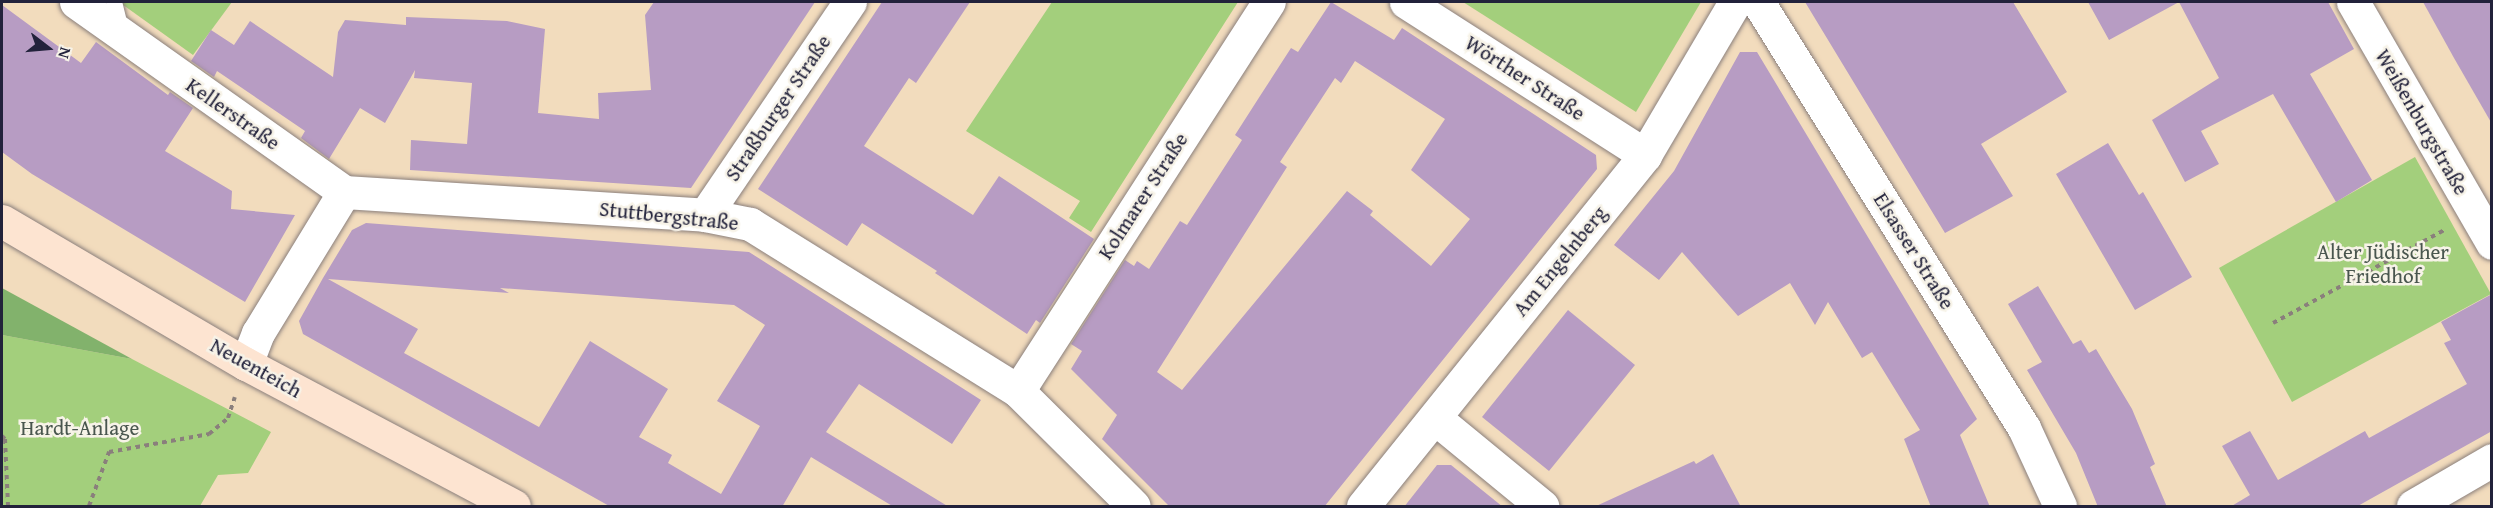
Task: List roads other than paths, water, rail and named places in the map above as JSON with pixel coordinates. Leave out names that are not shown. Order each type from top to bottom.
[{"type":"street","name":"Kellerstraße","points":[[76,2],[122,37],[344,192]]},
{"type":"street","name":"Straßburger Straße","points":[[705,215],[850,2]]},
{"type":"street","name":"Kolmarer Straße","points":[[1018,392],[1269,2]]},
{"type":"street","name":"Wörther Straße","points":[[1406,2],[1645,155]]},
{"type":"street","name":"Am Engelnberg","points":[[1363,507],[1645,155],[1735,2]]},
{"type":"street","name":"Elsasser Straße","points":[[1758,2],[2024,428],[2060,507]]},
{"type":"street","name":"Weißenburgstraße","points":[[2353,2],[2492,243]]},
{"type":"street","name":"Stuttbergstraße","points":[[344,192],[705,215],[750,224],[1018,392],[1134,507]]},
{"type":"street","points":[[246,364],[258,333],[344,192]]},
{"type":"street","name":"Neuenteich","points":[[2,221],[246,364],[514,507]]},
{"type":"street","points":[[1435,418],[1542,507]]},
{"type":"street","points":[[2413,507],[2492,460]]},
{"type":"lane","points":[[114,2],[122,37]]},
{"type":"park label","name":"Alter Jüdischer Friedhof","points":[[2383,264]]},
{"type":"park label","name":"Hardt-Anlage","points":[[80,428]]}]
